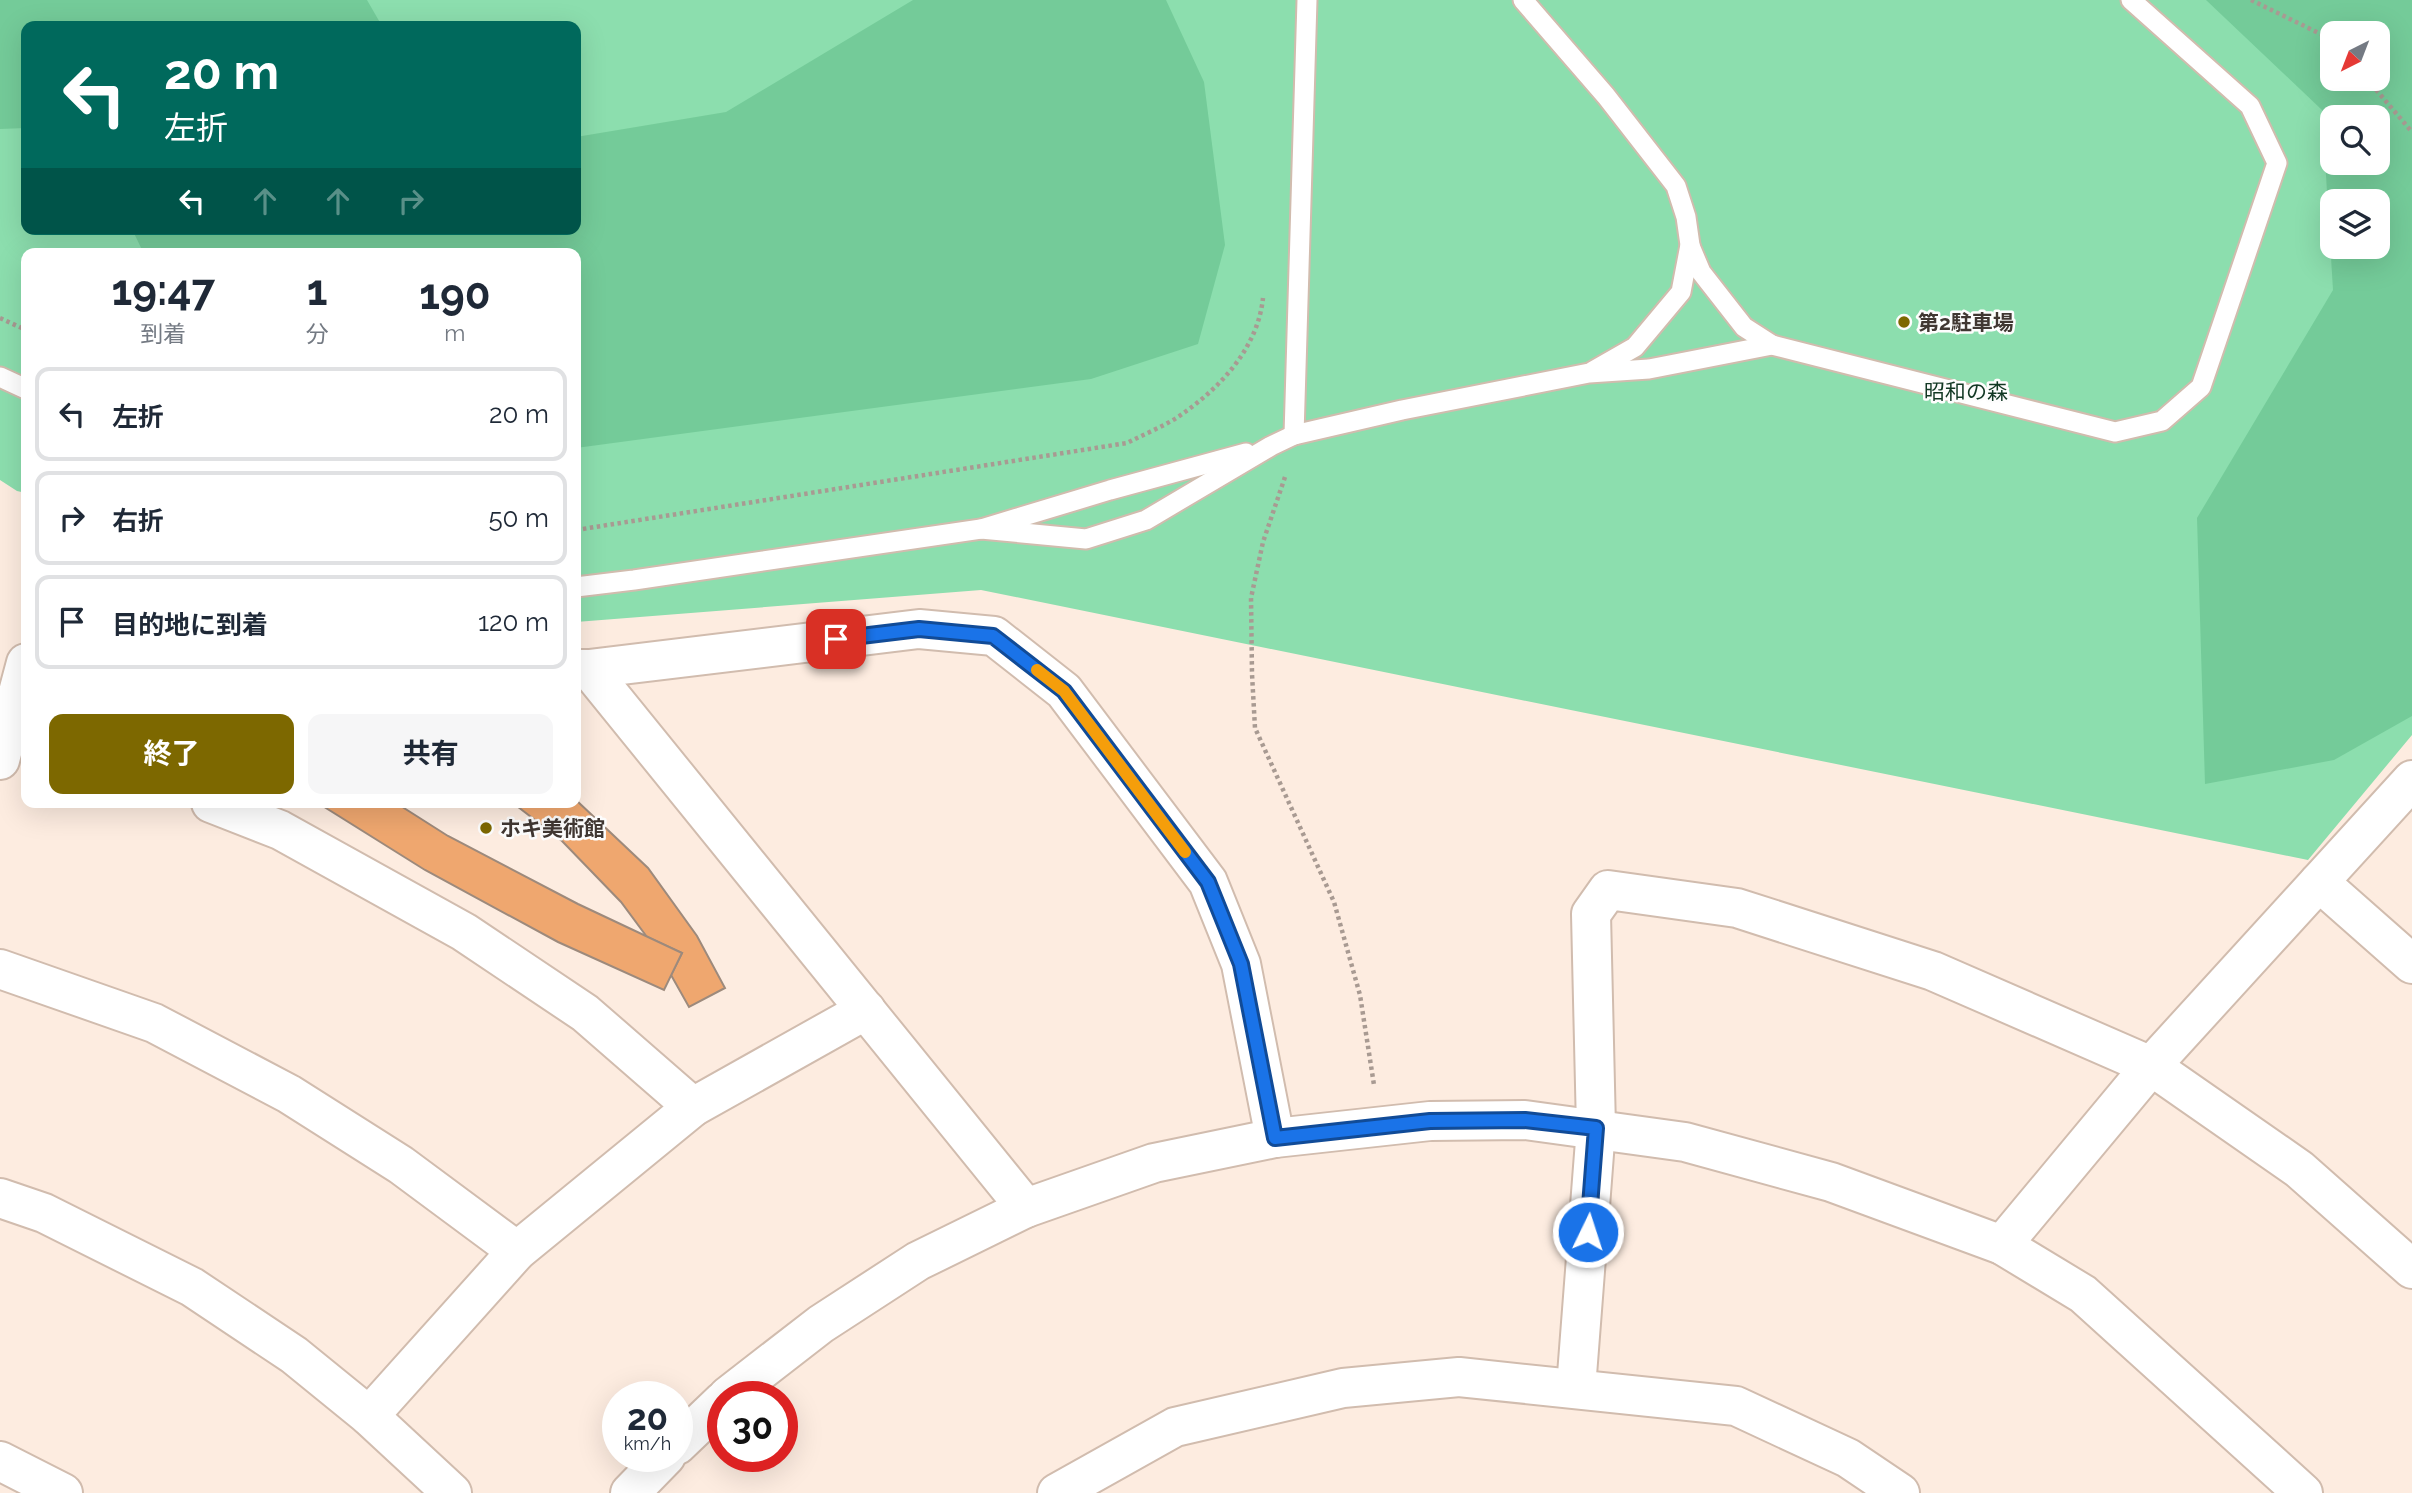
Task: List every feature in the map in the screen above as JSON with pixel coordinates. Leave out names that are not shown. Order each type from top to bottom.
[{"type":"street","points":[[582,669],[919,629],[993,636],[1064,691],[1208,882],[1241,964],[1275,1138]]},
{"type":"street","points":[[582,669],[866,1010],[1026,1208]]},
{"type":"street","points":[[11,745],[21,690]]},
{"type":"street","points":[[2002,1245],[2151,1066],[2412,780]]},
{"type":"street","points":[[224,808],[280,830],[464,932],[585,1013],[693,1107]]},
{"type":"street","points":[[2319,882],[2412,964]]},
{"type":"street","points":[[1576,1388],[1596,1128],[1591,914],[1608,890],[1737,908],[1920,966],[2151,1066],[2299,1169],[2412,1269]]},
{"type":"street","points":[[0,969],[154,1023],[289,1094],[401,1165],[517,1251]]},
{"type":"street","points":[[369,1416],[517,1251],[693,1107],[866,1010]]},
{"type":"street","points":[[747,1381],[821,1324],[918,1261],[1026,1208],[1154,1163],[1275,1138],[1430,1121],[1525,1120],[1685,1142],[1830,1182],[2002,1245],[2083,1294],[2303,1493]]},
{"type":"street","points":[[0,1198],[44,1213],[192,1287],[294,1355],[369,1416],[452,1493]]},
{"type":"street","points":[[1057,1493],[1175,1427],[1343,1388],[1459,1377],[1736,1406],[1848,1458],[1900,1493]]},
{"type":"street","points":[[693,1430],[707,1416]]},
{"type":"street","points":[[0,1461],[63,1493]]},
{"type":"street","points":[[630,1493],[650,1472]]},
{"type":"lane","points":[[1294,435],[1307,0]]},
{"type":"lane","points":[[1523,0],[1606,96],[1676,186],[1686,217],[1690,245],[1701,272],[1744,327],[1772,345],[2115,432],[2162,421],[2201,387],[2277,163],[2250,106],[2131,0]]},
{"type":"lane","points":[[1589,373],[1635,347],[1681,292],[1690,245]]},
{"type":"lane","points":[[981,529],[1086,539],[1146,520],[1294,435],[1402,410],[1589,373],[1649,369],[1772,345]]},
{"type":"lane","points":[[0,377],[21,387]]},
{"type":"lane","points":[[581,586],[648,579],[981,529],[1271,446]]},
{"type":"path","points":[[2252,0],[2320,34]]},
{"type":"path","points":[[2377,91],[2412,132]]},
{"type":"path","points":[[581,529],[1128,443],[1184,413],[1227,375],[1252,338],[1263,289]]},
{"type":"path","points":[[0,318],[21,328]]},
{"type":"path","points":[[1294,435],[1283,484],[1262,542],[1251,598],[1255,728],[1334,902],[1360,995],[1380,1127]]},
{"type":"green space","name":"昭和の森","points":[[0,0],[2412,0],[2412,735],[2308,860],[981,590],[581,622],[581,248],[21,248],[21,492],[0,480]]},
{"type":"green space","points":[[0,0],[367,0],[379,21],[21,21],[21,128],[0,129]]},
{"type":"green space","points":[[913,0],[1166,0],[1204,82],[1225,245],[1198,344],[1091,379],[581,447],[581,248],[141,248],[135,235],[581,235],[581,136],[726,112]]},
{"type":"green space","points":[[2206,0],[2412,0],[2412,716],[2334,760],[2205,784],[2197,518],[2333,290],[2331,259],[2390,259],[2390,189],[2327,189],[2326,175],[2390,175],[2390,105],[2320,105],[2320,108]]},
{"type":"building","points":[[581,805],[648,868],[697,936],[725,988],[689,1007],[671,975],[682,953],[647,937],[621,902],[562,841],[519,808],[581,808]]},
{"type":"building","points":[[326,808],[404,808],[448,836],[578,904],[682,953],[664,990],[558,942],[425,870]]},
{"type":"slow traffic","points":[[1037,670],[1064,691],[1185,852]]},
{"type":"place","name":"第2駐車場","points":[[1904,322]]},
{"type":"place","name":"ホキ美術館","points":[[486,828]]},
{"type":"route","points":[[836,639],[919,629],[993,636],[1064,691],[1208,882],[1241,964],[1275,1138],[1430,1121],[1525,1120],[1596,1128],[1588,1232]]}]
